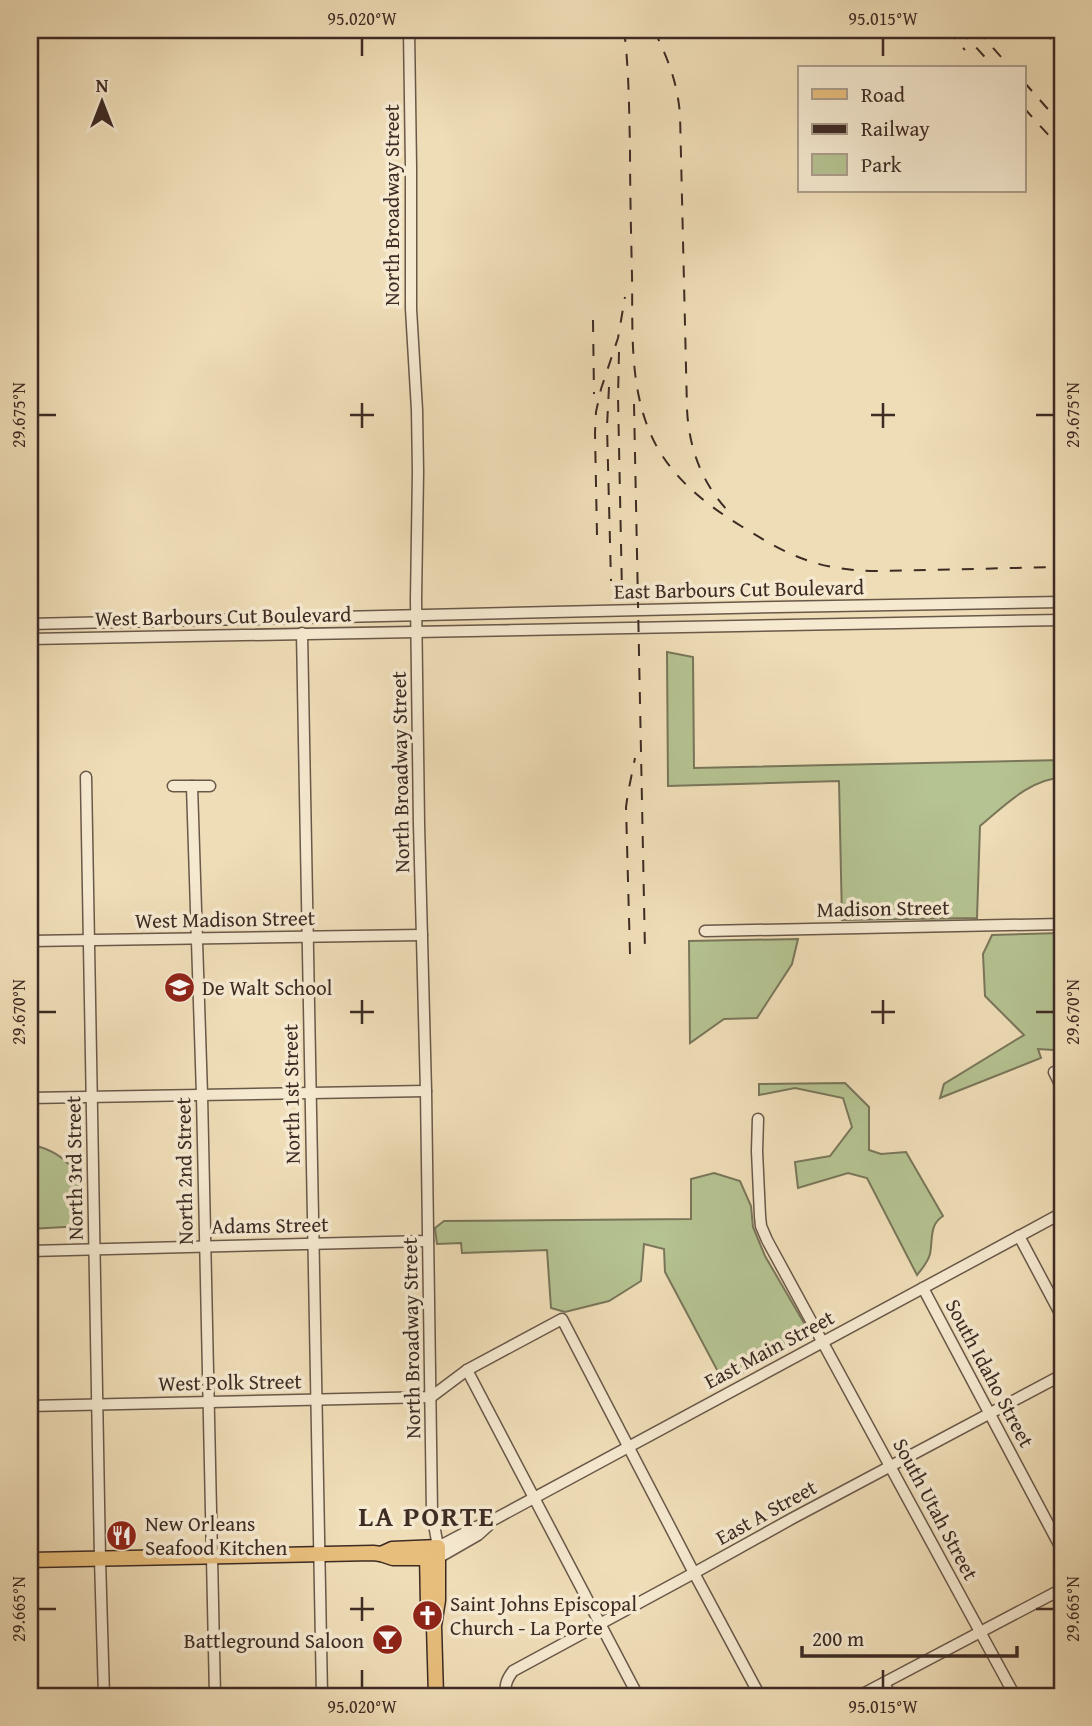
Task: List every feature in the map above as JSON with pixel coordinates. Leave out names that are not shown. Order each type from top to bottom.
[{"type":"main road","points":[[30,1560],[381,1554],[392,1549],[433,1553],[428,1606],[434,1626],[436,1696]]},
{"type":"street","name":"North Broadway Street","points":[[409,30],[411,309],[418,472],[416,631],[433,1553]]},
{"type":"street","name":"East Barbours Cut Boulevard","points":[[416,615],[1062,602]]},
{"type":"street","points":[[989,603],[989,622]]},
{"type":"street","points":[[777,607],[778,625]]},
{"type":"street","points":[[602,611],[603,628]]},
{"type":"street","name":"West Barbours Cut Boulevard","points":[[30,624],[416,615]]},
{"type":"street","name":"East Barbours Cut Boulevard","points":[[416,631],[1062,620]]},
{"type":"street","points":[[156,621],[156,637]]},
{"type":"street","points":[[86,623],[86,638]]},
{"type":"street","name":"West Barbours Cut Boulevard","points":[[30,639],[416,631]]},
{"type":"street","name":"North 1st Street","points":[[302,633],[322,1696]]},
{"type":"street","points":[[1062,773],[1062,795]]},
{"type":"street","name":"North 3rd Street","points":[[86,777],[104,1696]]},
{"type":"street","points":[[173,786],[210,786]]},
{"type":"street","name":"North 2nd Street","points":[[192,786],[202,1095],[215,1696]]},
{"type":"street","name":"Madison Street","points":[[705,931],[1062,924]]},
{"type":"street","name":"West Madison Street","points":[[30,941],[422,934]]},
{"type":"street","points":[[1054,1072],[1062,1088]]},
{"type":"street","points":[[30,1098],[426,1091]]},
{"type":"street","name":"South Utah Street","points":[[758,1119],[761,1226],[767,1240],[1015,1696]]},
{"type":"street","name":"East Main Street","points":[[433,1553],[476,1527],[1062,1213]]},
{"type":"street","points":[[1019,1236],[1062,1317]]},
{"type":"street","name":"Adams Street","points":[[30,1251],[428,1241]]},
{"type":"street","name":"South Idaho Street","points":[[923,1287],[1062,1550]]},
{"type":"street","points":[[431,1397],[467,1370],[562,1319],[760,1696]]},
{"type":"street","points":[[467,1370],[638,1696]]},
{"type":"street","name":"East A Street","points":[[508,1696],[506,1680],[513,1671],[1062,1375]]},
{"type":"street","name":"West Polk Street","points":[[30,1406],[431,1397]]},
{"type":"street","points":[[859,1696],[1062,1589]]},
{"type":"street","points":[[884,1683],[891,1696]]},
{"type":"green space","points":[[667,652],[693,657],[694,768],[1062,760],[1062,778],[1051,779],[1028,788],[980,826],[977,918],[842,920],[839,781],[668,786]]},
{"type":"green space","points":[[1062,933],[1062,1056],[1054,1050],[1038,1049],[1041,1058],[940,1098],[944,1084],[1024,1035],[985,996],[983,954],[992,935]]},
{"type":"green space","points":[[798,939],[792,964],[757,1018],[724,1019],[690,1043],[689,941]]},
{"type":"green space","points":[[845,1083],[869,1107],[869,1150],[881,1154],[906,1152],[943,1216],[935,1224],[929,1257],[917,1275],[867,1178],[848,1173],[798,1188],[795,1162],[830,1156],[852,1127],[843,1098],[795,1088],[759,1095],[759,1084]]},
{"type":"green space","points":[[30,1144],[46,1149],[68,1163],[81,1196],[82,1226],[30,1229]]},
{"type":"green space","points":[[714,1173],[740,1181],[751,1206],[753,1227],[765,1256],[811,1335],[724,1383],[665,1272],[664,1249],[644,1244],[641,1281],[609,1301],[565,1312],[551,1308],[547,1250],[462,1253],[461,1243],[437,1244],[435,1228],[444,1221],[691,1219],[691,1179]]},
{"type":"railway","points":[[624,30],[629,103],[634,362],[641,406],[648,427],[665,460],[683,482],[728,518],[774,546],[820,564],[875,571],[1062,567]]},
{"type":"railway","points":[[654,30],[671,70],[680,114],[688,424],[694,452],[705,478],[730,513]]},
{"type":"railway","points":[[947,30],[965,50]]},
{"type":"railway","points":[[960,30],[993,66]]},
{"type":"railway","points":[[977,30],[1009,66]]},
{"type":"railway","points":[[1043,30],[1062,52]]},
{"type":"railway","points":[[1026,84],[1062,125]]},
{"type":"railway","points":[[1026,110],[1062,150]]},
{"type":"railway","points":[[597,535],[596,412],[618,338],[625,297]]},
{"type":"railway","points":[[593,320],[594,394]]},
{"type":"railway","points":[[619,352],[622,592]]},
{"type":"railway","points":[[609,387],[607,426],[611,581]]},
{"type":"railway","points":[[634,404],[645,951]]},
{"type":"railway","points":[[630,954],[626,807],[635,758]]},
{"type":"place","name":"De Walt School","points":[[179,987]]},
{"type":"place","name":"New Orleans Seafood Kitchen","points":[[122,1535]]},
{"type":"place","name":"Saint Johns Episcopal Church - La Porte","points":[[427,1615]]},
{"type":"place","name":"Battleground Saloon","points":[[387,1640]]},
{"type":"district","name":"LA PORTE","points":[[427,1515]]}]
